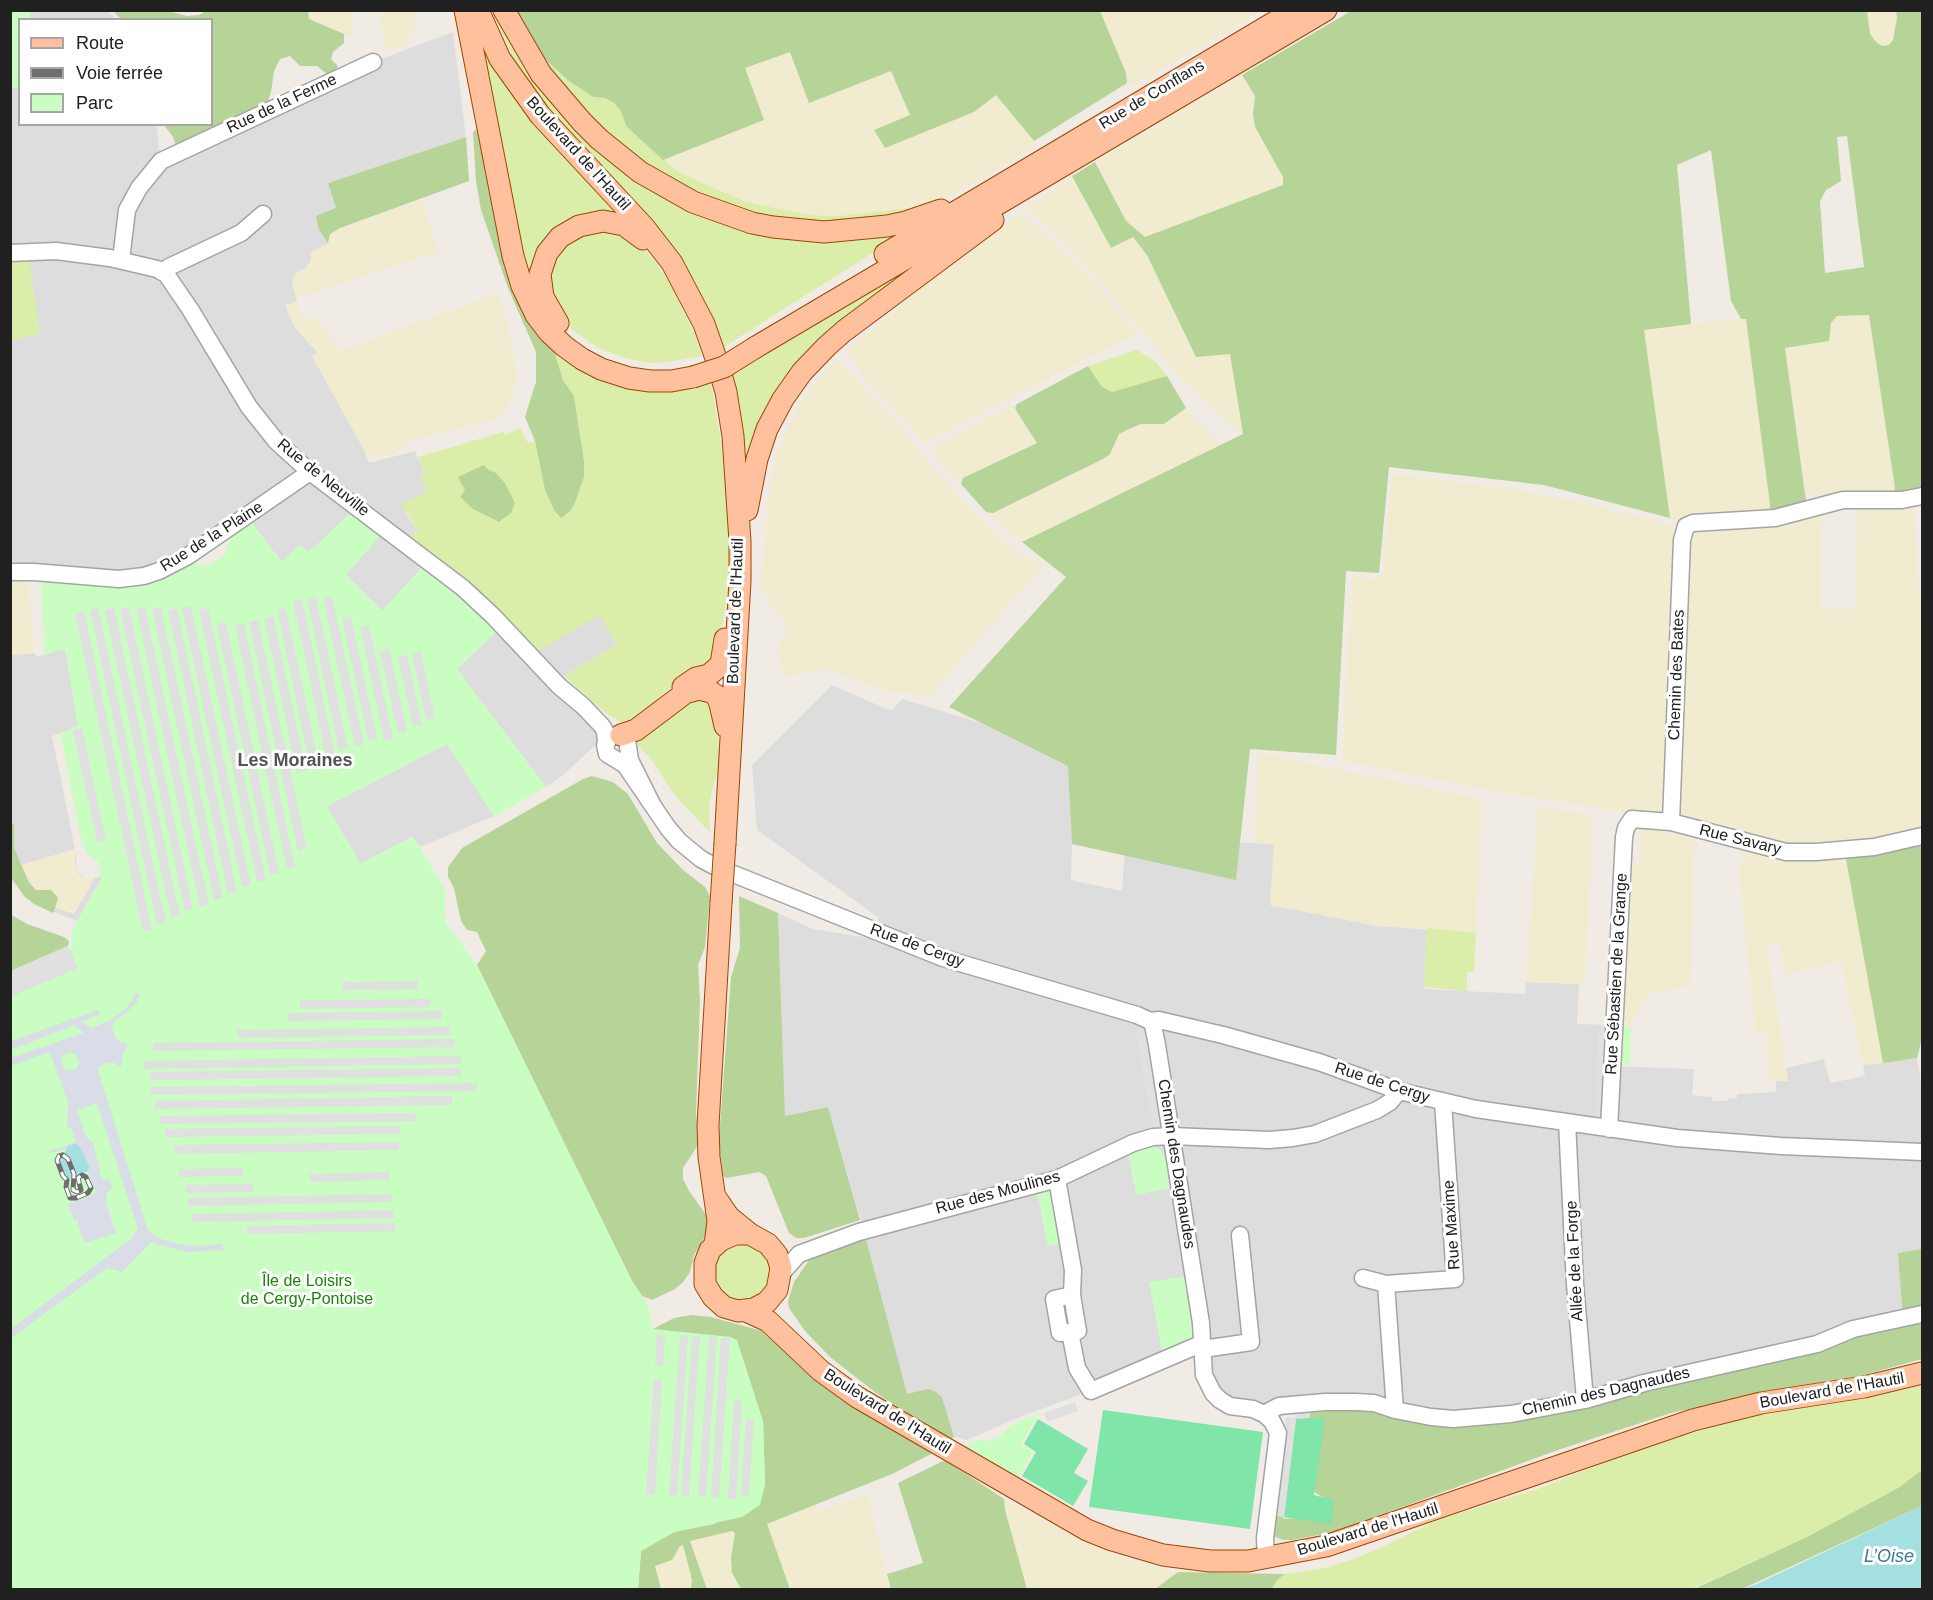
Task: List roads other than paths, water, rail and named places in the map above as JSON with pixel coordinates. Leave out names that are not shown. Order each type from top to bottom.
[{"type":"main road","points":[[465,10],[513,256],[522,286],[536,315],[564,346],[601,369],[629,378],[650,381],[671,381],[692,371]]},
{"type":"main road","name":"Boulevard de l'Hautil","points":[[478,10],[500,59],[552,130],[653,238],[680,276],[704,324],[726,392],[736,464],[740,572],[708,1125],[709,1158],[718,1227],[715,1245]]},
{"type":"main road","name":"Boulevard de l'Hautil","points":[[488,10],[522,90]]},
{"type":"main road","points":[[504,10],[541,74],[567,106],[599,139],[656,183],[693,202],[736,218],[773,227],[824,232],[887,226],[930,214],[1010,180]]},
{"type":"main road","name":"Rue de Conflans","points":[[1010,180],[1295,10]]},
{"type":"main road","name":"Rue de Conflans","points":[[1065,165],[1326,10]]},
{"type":"main road","points":[[752,343],[1065,165]]},
{"type":"main road","points":[[623,742],[688,683],[696,678],[709,675],[721,664],[731,600],[740,572],[750,490],[757,459],[775,413],[802,372],[844,331],[927,271],[1065,165]]},
{"type":"main road","points":[[680,276],[657,251],[631,229],[617,223],[603,221],[579,226],[560,237],[544,259],[540,281],[543,297],[556,320],[591,351],[620,363],[643,368],[692,371],[724,367],[752,343],[1010,180]]},
{"type":"main road","points":[[660,710],[692,690],[705,689],[711,692],[717,696],[720,704],[730,749]]},
{"type":"main road","name":"Boulevard de l'Hautil","points":[[716,1198],[726,1214],[750,1234]]},
{"type":"main road","points":[[750,1234],[763,1240],[773,1249],[779,1261],[778,1284],[761,1306],[746,1311],[731,1310],[712,1297],[708,1291],[704,1270],[707,1256],[715,1245],[728,1236],[750,1234]]},
{"type":"main road","name":"Boulevard de l'Hautil","points":[[778,1284],[778,1320],[785,1336]]},
{"type":"main road","name":"Boulevard de l'Hautil","points":[[746,1311],[762,1317],[821,1371],[857,1397],[1088,1530],[1129,1545],[1174,1557],[1229,1562],[1308,1551],[1350,1539],[1692,1420],[1761,1403],[1864,1387],[1923,1373]]},
{"type":"street","name":"Rue de la Ferme","points":[[121,260],[127,210],[140,188],[161,161],[373,62]]},
{"type":"street","points":[[10,252],[56,251],[121,260],[162,272],[241,232],[262,214]]},
{"type":"street","name":"Rue de Neuville","points":[[162,272],[170,278],[190,309],[249,407],[276,441],[310,472],[463,588],[493,616],[559,686],[583,706],[599,715],[623,742],[625,765],[653,806]]},
{"type":"street","name":"Rue de la Plaine","points":[[10,572],[119,579],[144,576],[159,571],[206,544],[310,472]]},
{"type":"street","name":"Chemin des Bates","points":[[1671,822],[1682,540],[1685,529],[1693,524],[1775,518],[1843,500],[1902,500],[1923,496]]},
{"type":"street","name":"Rue de Cergy","points":[[653,806],[679,841],[701,859],[926,952],[1137,1015],[1150,1021],[1168,1022],[1310,1059],[1400,1091],[1521,1117],[1689,1139],[1923,1152]]},
{"type":"street","name":"Rue Savary","points":[[1630,821],[1637,818],[1671,822],[1786,852],[1874,847],[1923,836]]},
{"type":"street","name":"Rue Sébastien de la Grange","points":[[1609,1129],[1624,837],[1630,821]]},
{"type":"street","name":"Chemin des Dagnaudes","points":[[1150,1021],[1156,1037],[1201,1323],[1204,1375],[1217,1397],[1230,1406],[1253,1409],[1264,1414],[1274,1407],[1325,1402],[1366,1402],[1431,1418],[1453,1419],[1511,1414],[1585,1400],[1644,1383],[1817,1344],[1853,1329],[1923,1314]]},
{"type":"street","name":"Rue des Moulines","points":[[778,1284],[799,1254],[859,1232],[1057,1179],[1133,1143],[1153,1137],[1172,1136],[1269,1140],[1316,1134],[1386,1106],[1400,1091]]},
{"type":"street","name":"Rue Maxime","points":[[1363,1278],[1386,1284],[1455,1279],[1443,1102]]},
{"type":"street","name":"Allée de la Forge","points":[[1567,1122],[1575,1284],[1585,1400]]},
{"type":"street","points":[[1057,1179],[1073,1270],[1072,1295],[1054,1299],[1060,1333],[1070,1332],[1077,1368],[1091,1391],[1196,1346],[1202,1348],[1251,1342],[1240,1235]]},
{"type":"street","points":[[773,1249],[799,1254]]},
{"type":"street","points":[[1386,1284],[1395,1410]]},
{"type":"street","points":[[1266,1558],[1265,1538],[1285,1406]]},
{"type":"street","points":[[1264,1414],[1276,1426],[1279,1439]]},
{"type":"water","name":"L’Oise","points":[[1922,1506],[1922,1589],[1742,1589],[1757,1584]]},
{"type":"waterway","points":[[75,1150],[83,1167],[77,1170],[73,1163],[67,1165],[66,1174],[61,1161],[70,1157],[72,1151],[75,1150]]},
{"type":"railway","points":[[63,1155],[68,1159],[74,1174],[73,1190],[77,1192],[81,1190],[78,1178],[82,1175],[86,1177],[91,1188],[88,1193],[70,1198],[66,1187],[67,1180],[57,1160],[63,1155]]},
{"type":"district","name":"Les Moraines","points":[[295,761]]},
{"type":"park label","name":"Île de Loisirs de Cergy-Pontoise","points":[[307,1291]]}]
